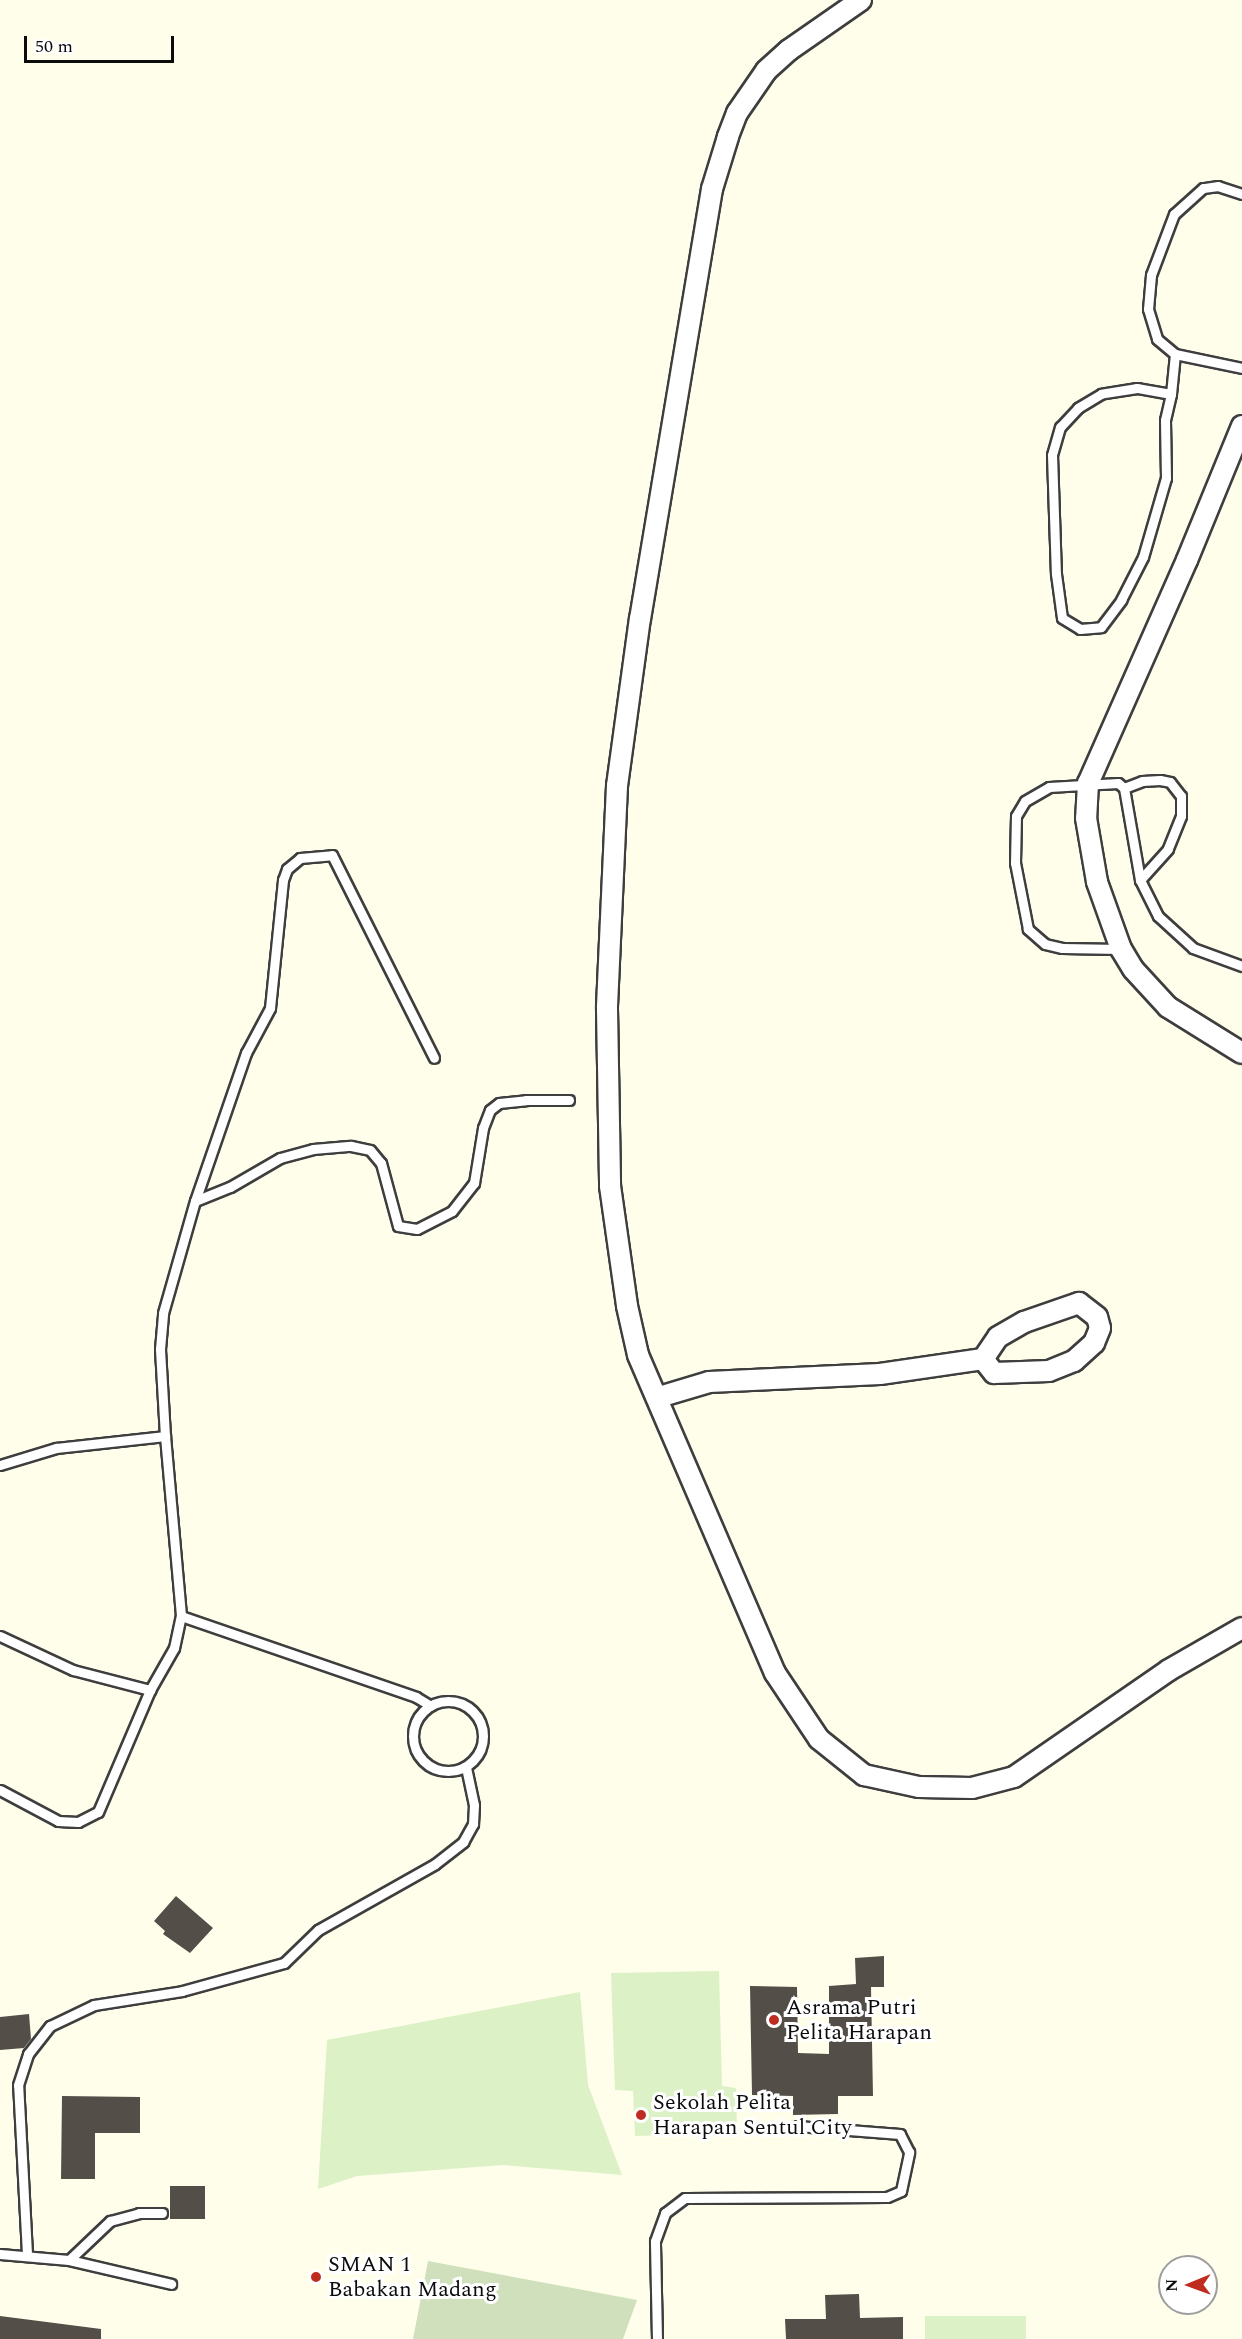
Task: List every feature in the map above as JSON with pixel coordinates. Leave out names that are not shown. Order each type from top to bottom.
[{"type":"street","points":[[861,0],[789,50],[766,71],[737,113],[728,137],[712,189],[640,618],[617,786],[612,860],[608,1111],[610,1186],[627,1306],[638,1355],[659,1397],[775,1673],[819,1739],[864,1775],[920,1786],[972,1788],[1014,1777],[1169,1670],[1242,1628]]},
{"type":"street","points":[[1242,426],[1188,560],[1088,783],[1086,818],[1091,855],[1121,949],[1133,969],[1168,1007],[1242,1053]]},
{"type":"street","points":[[659,1397],[709,1382],[736,1378],[880,1374],[983,1359],[998,1337],[1024,1322],[1079,1303],[1097,1317],[1100,1328],[1095,1343],[1074,1361],[1049,1371],[994,1373],[983,1359]]},
{"type":"lane","points":[[1242,194],[1218,186],[1203,188],[1174,214],[1151,275],[1148,309],[1157,339],[1174,354],[1242,368]]},
{"type":"lane","points":[[1171,394],[1137,388],[1101,394],[1078,408],[1060,427],[1052,456],[1055,562],[1062,618],[1080,629],[1101,627],[1121,600],[1143,557],[1166,478],[1165,420],[1171,394],[1174,354]]},
{"type":"lane","points":[[1124,788],[1143,780],[1160,780],[1170,782],[1181,796],[1181,816],[1168,849],[1140,880]]},
{"type":"lane","points":[[1121,949],[1075,950],[1045,944],[1028,929],[1015,864],[1016,816],[1024,801],[1049,788],[1088,783],[1118,783],[1124,788],[1140,880],[1158,916],[1187,943],[1212,958],[1242,966]]},
{"type":"lane","points":[[0,1790],[58,1821],[89,1818],[98,1812],[150,1690],[174,1648],[181,1616],[165,1436],[160,1348],[163,1313],[195,1201],[246,1053],[270,1008],[283,880],[287,868],[300,858],[332,855],[434,1058]]},
{"type":"lane","points":[[195,1201],[230,1187],[280,1158],[313,1149],[351,1146],[370,1150],[381,1163],[398,1226],[417,1229],[452,1211],[474,1183],[483,1128],[490,1110],[499,1103],[526,1100],[569,1100]]},
{"type":"lane","points":[[0,1465],[56,1448],[165,1436]]},
{"type":"lane","points":[[181,1616],[416,1697],[431,1706],[460,1703],[469,1708],[481,1723],[480,1753],[466,1767],[437,1770],[416,1749],[417,1720],[431,1706]]},
{"type":"lane","points":[[0,1636],[73,1670],[150,1690]]},
{"type":"lane","points":[[27,2254],[18,2085],[28,2054],[44,2032],[62,2017],[94,2005],[183,1991],[284,1963],[318,1930],[435,1864],[463,1842],[473,1824],[474,1805],[466,1767]]},
{"type":"lane","points":[[657,2339],[655,2241],[665,2213],[685,2198],[887,2198],[901,2191],[909,2152],[900,2134],[797,2126]]},
{"type":"lane","points":[[69,2260],[110,2221],[139,2213],[162,2213]]},
{"type":"lane","points":[[0,2254],[27,2254],[69,2260],[171,2284]]},
{"type":"green space","points":[[719,1971],[722,2086],[736,2088],[737,2133],[635,2136],[633,2091],[615,2090],[611,1973]]},
{"type":"green space","points":[[580,1992],[588,2085],[622,2175],[503,2165],[357,2176],[318,2189],[327,2040]]},
{"type":"green space","points":[[428,2261],[637,2300],[623,2339],[413,2339]]},
{"type":"green space","points":[[925,2316],[1026,2316],[1026,2339],[925,2339]]},
{"type":"building","points":[[176,1896],[213,1928],[190,1953],[163,1934],[165,1931],[154,1921]]},
{"type":"building","name":"Asrama Putri Pelita Harapan","points":[[884,1956],[884,1987],[871,1987],[873,2096],[838,2096],[838,2114],[793,2115],[793,2096],[752,2095],[750,1986],[797,1987],[798,2053],[829,2054],[829,1986],[856,1984],[855,1958]]},
{"type":"building","points":[[29,2014],[31,2039],[24,2048],[0,2050],[0,2017]]},
{"type":"building","points":[[62,2096],[140,2097],[140,2133],[95,2133],[95,2179],[61,2179]]},
{"type":"building","points":[[170,2186],[205,2186],[205,2219],[170,2219]]},
{"type":"building","points":[[859,2294],[860,2318],[903,2317],[903,2339],[786,2339],[785,2319],[826,2319],[825,2295]]},
{"type":"building","points":[[0,2316],[101,2329],[101,2339],[0,2339]]},
{"type":"place","name":"Asrama Putri Pelita Harapan","points":[[774,2020]]},
{"type":"place","name":"Sekolah Pelita Harapan Sentul City","points":[[641,2115]]},
{"type":"place","name":"SMAN 1 Babakan Madang","points":[[316,2277]]}]
